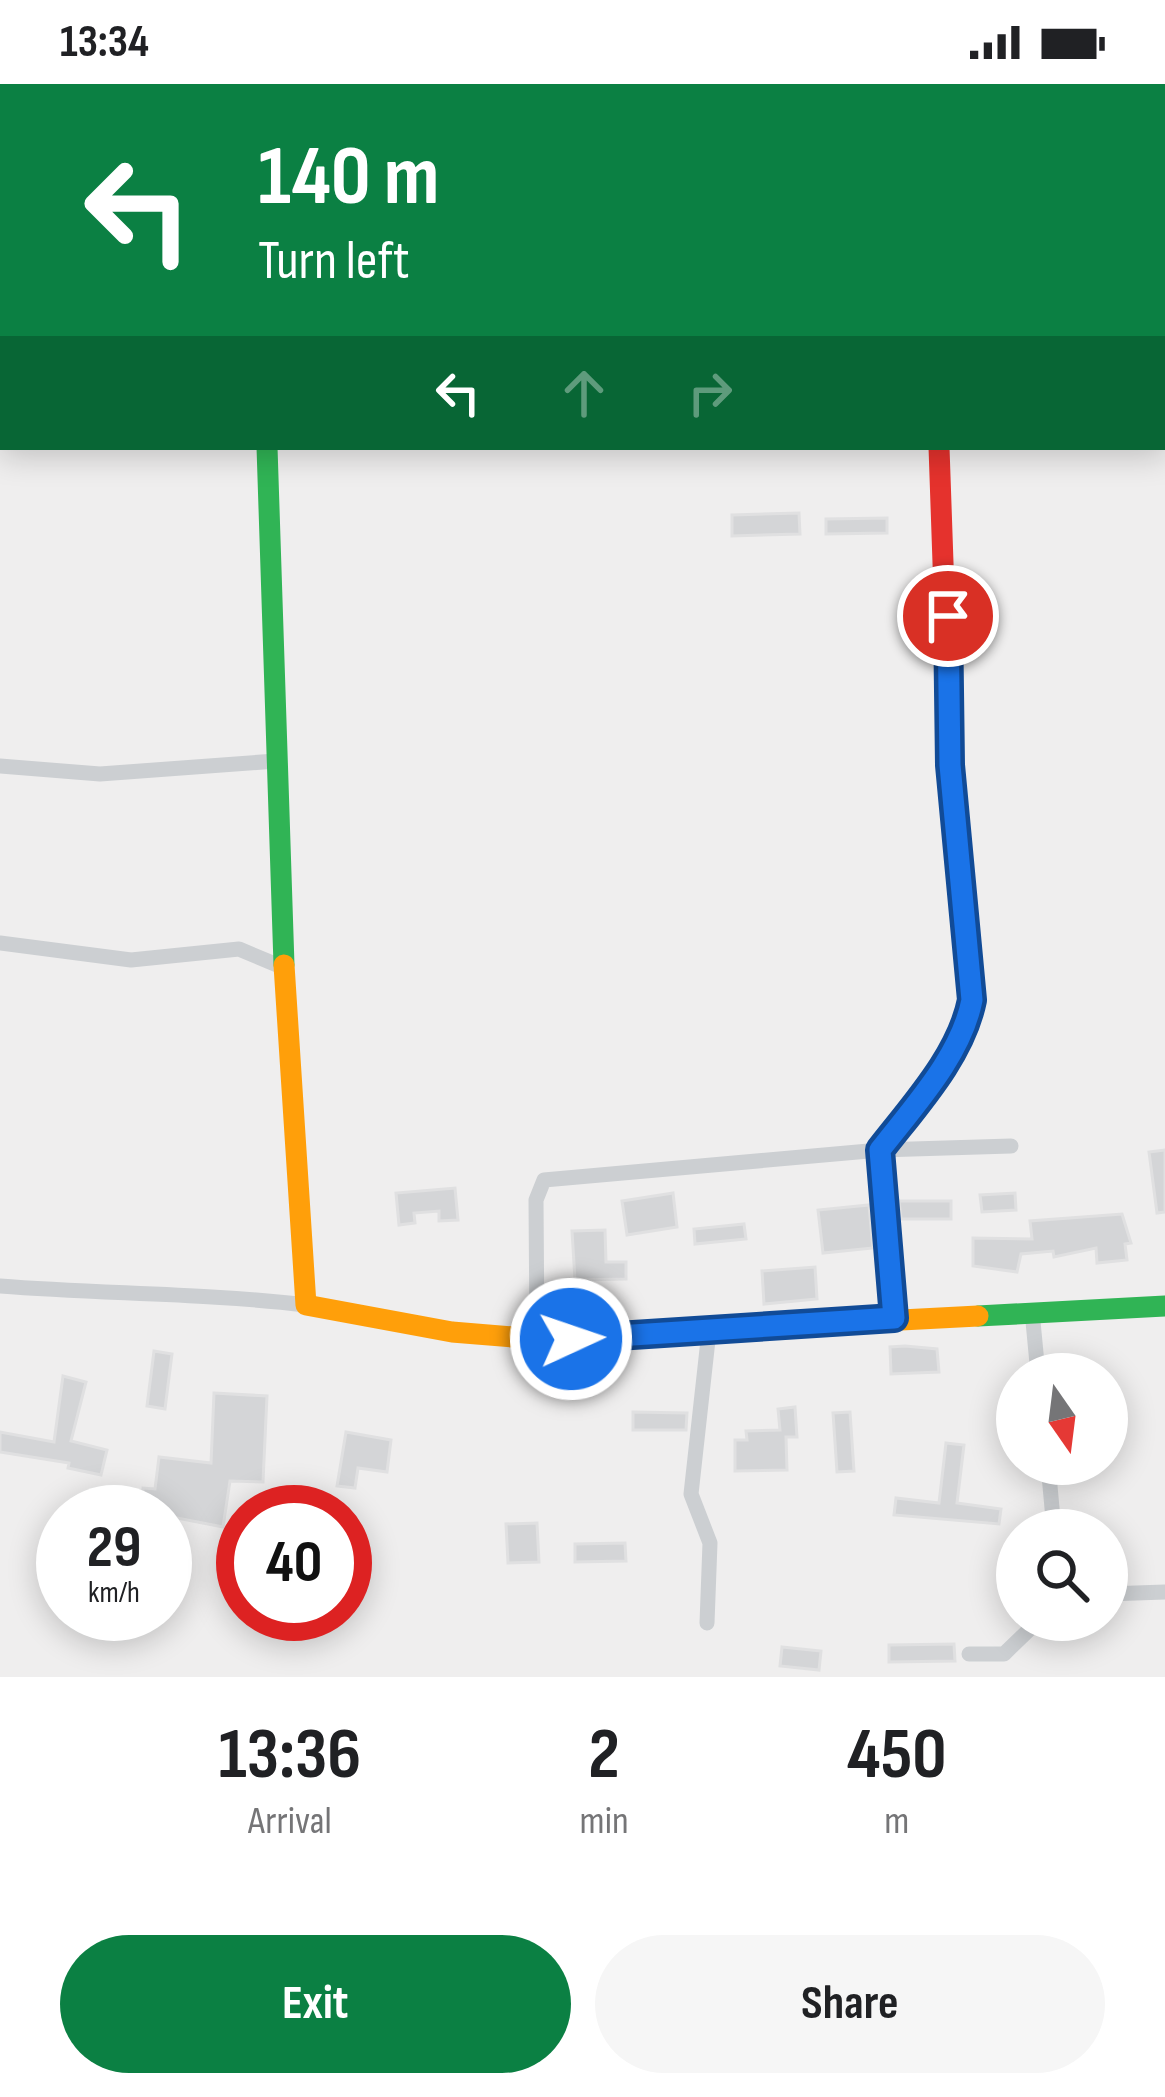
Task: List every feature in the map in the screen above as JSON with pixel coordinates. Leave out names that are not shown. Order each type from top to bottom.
[{"type":"street","points":[[267,450],[282,967],[306,1305]]},
{"type":"street","points":[[894,1318],[880,1150],[934,1079],[969,1017],[972,1000],[950,765],[939,450]]},
{"type":"street","points":[[0,766],[100,774],[276,760]]},
{"type":"street","points":[[0,943],[131,960],[238,949],[282,967]]},
{"type":"street","points":[[537,1339],[536,1200],[544,1180],[880,1150],[1011,1146]]},
{"type":"street","points":[[0,1286],[167,1298],[229,1296],[452,1332],[537,1339],[1165,1306]]},
{"type":"street","points":[[1032,1311],[1036,1353]]},
{"type":"street","points":[[707,1623],[710,1543],[692,1494],[709,1331]]},
{"type":"street","points":[[1128,1593],[1165,1592]]},
{"type":"street","points":[[969,1654],[1004,1654],[1017,1641]]},
{"type":"building","points":[[799,513],[800,534],[732,536],[732,515]]},
{"type":"building","points":[[887,518],[887,533],[826,534],[826,519]]},
{"type":"building","points":[[1165,1150],[1165,1212],[1157,1213],[1149,1152]]},
{"type":"building","points":[[455,1188],[458,1220],[439,1221],[439,1211],[414,1213],[415,1223],[399,1225],[396,1193]]},
{"type":"building","points":[[673,1193],[677,1227],[627,1235],[622,1201]]},
{"type":"building","points":[[1015,1193],[1016,1210],[982,1212],[980,1195]]},
{"type":"building","points":[[899,1201],[951,1201],[951,1219],[901,1219]]},
{"type":"building","points":[[869,1205],[873,1248],[823,1253],[818,1210]]},
{"type":"building","points":[[1122,1214],[1131,1243],[1125,1244],[1127,1260],[1097,1263],[1096,1248],[1054,1257],[1053,1251],[1021,1254],[1017,1272],[973,1266],[973,1238],[1032,1239],[1030,1221]]},
{"type":"building","points":[[744,1224],[746,1239],[695,1244],[694,1229]]},
{"type":"building","points":[[605,1230],[606,1262],[626,1262],[626,1279],[575,1280],[572,1231]]},
{"type":"building","points":[[815,1267],[817,1299],[764,1304],[762,1271]]},
{"type":"building","points":[[890,1347],[937,1349],[939,1372],[891,1374]]},
{"type":"building","points":[[154,1351],[172,1354],[165,1409],[147,1406]]},
{"type":"building","points":[[63,1376],[86,1382],[71,1441],[107,1450],[101,1475],[68,1468],[69,1463],[0,1452],[0,1432],[54,1442]]},
{"type":"building","points":[[214,1393],[267,1396],[263,1482],[216,1485],[216,1526],[192,1521],[192,1485],[156,1485],[159,1457],[211,1463]]},
{"type":"building","points":[[795,1407],[797,1437],[786,1437],[787,1470],[735,1471],[735,1440],[747,1440],[746,1431],[780,1430],[778,1409]]},
{"type":"building","points":[[633,1412],[687,1413],[686,1430],[633,1430]]},
{"type":"building","points":[[850,1412],[854,1471],[837,1472],[833,1413]]},
{"type":"building","points":[[346,1432],[391,1440],[387,1472],[358,1468],[355,1485],[337,1485]]},
{"type":"building","points":[[946,1443],[964,1445],[957,1503],[1001,1509],[996,1509],[996,1524],[894,1515],[896,1498],[939,1503]]},
{"type":"building","points":[[537,1523],[539,1562],[508,1563],[506,1524]]},
{"type":"building","points":[[625,1543],[626,1561],[575,1562],[575,1544]]},
{"type":"building","points":[[954,1644],[955,1661],[889,1662],[889,1645]]},
{"type":"building","points":[[782,1647],[821,1651],[819,1670],[780,1666]]},
{"type":"traffic: fast","points":[[267,450],[284,965]]},
{"type":"traffic: fast","points":[[894,1319],[880,1150],[938,1079],[969,1017],[971,966],[960,873]]},
{"type":"traffic: fast","points":[[978,1316],[1165,1306]]},
{"type":"traffic: slow","points":[[284,965],[306,1305],[452,1332],[537,1339],[978,1316]]},
{"type":"traffic: jam","points":[[939,450],[950,765],[960,873]]},
{"type":"route","points":[[571,1339],[894,1318],[880,1150],[934,1079],[969,1017],[972,1000],[950,765],[948,616]]}]
